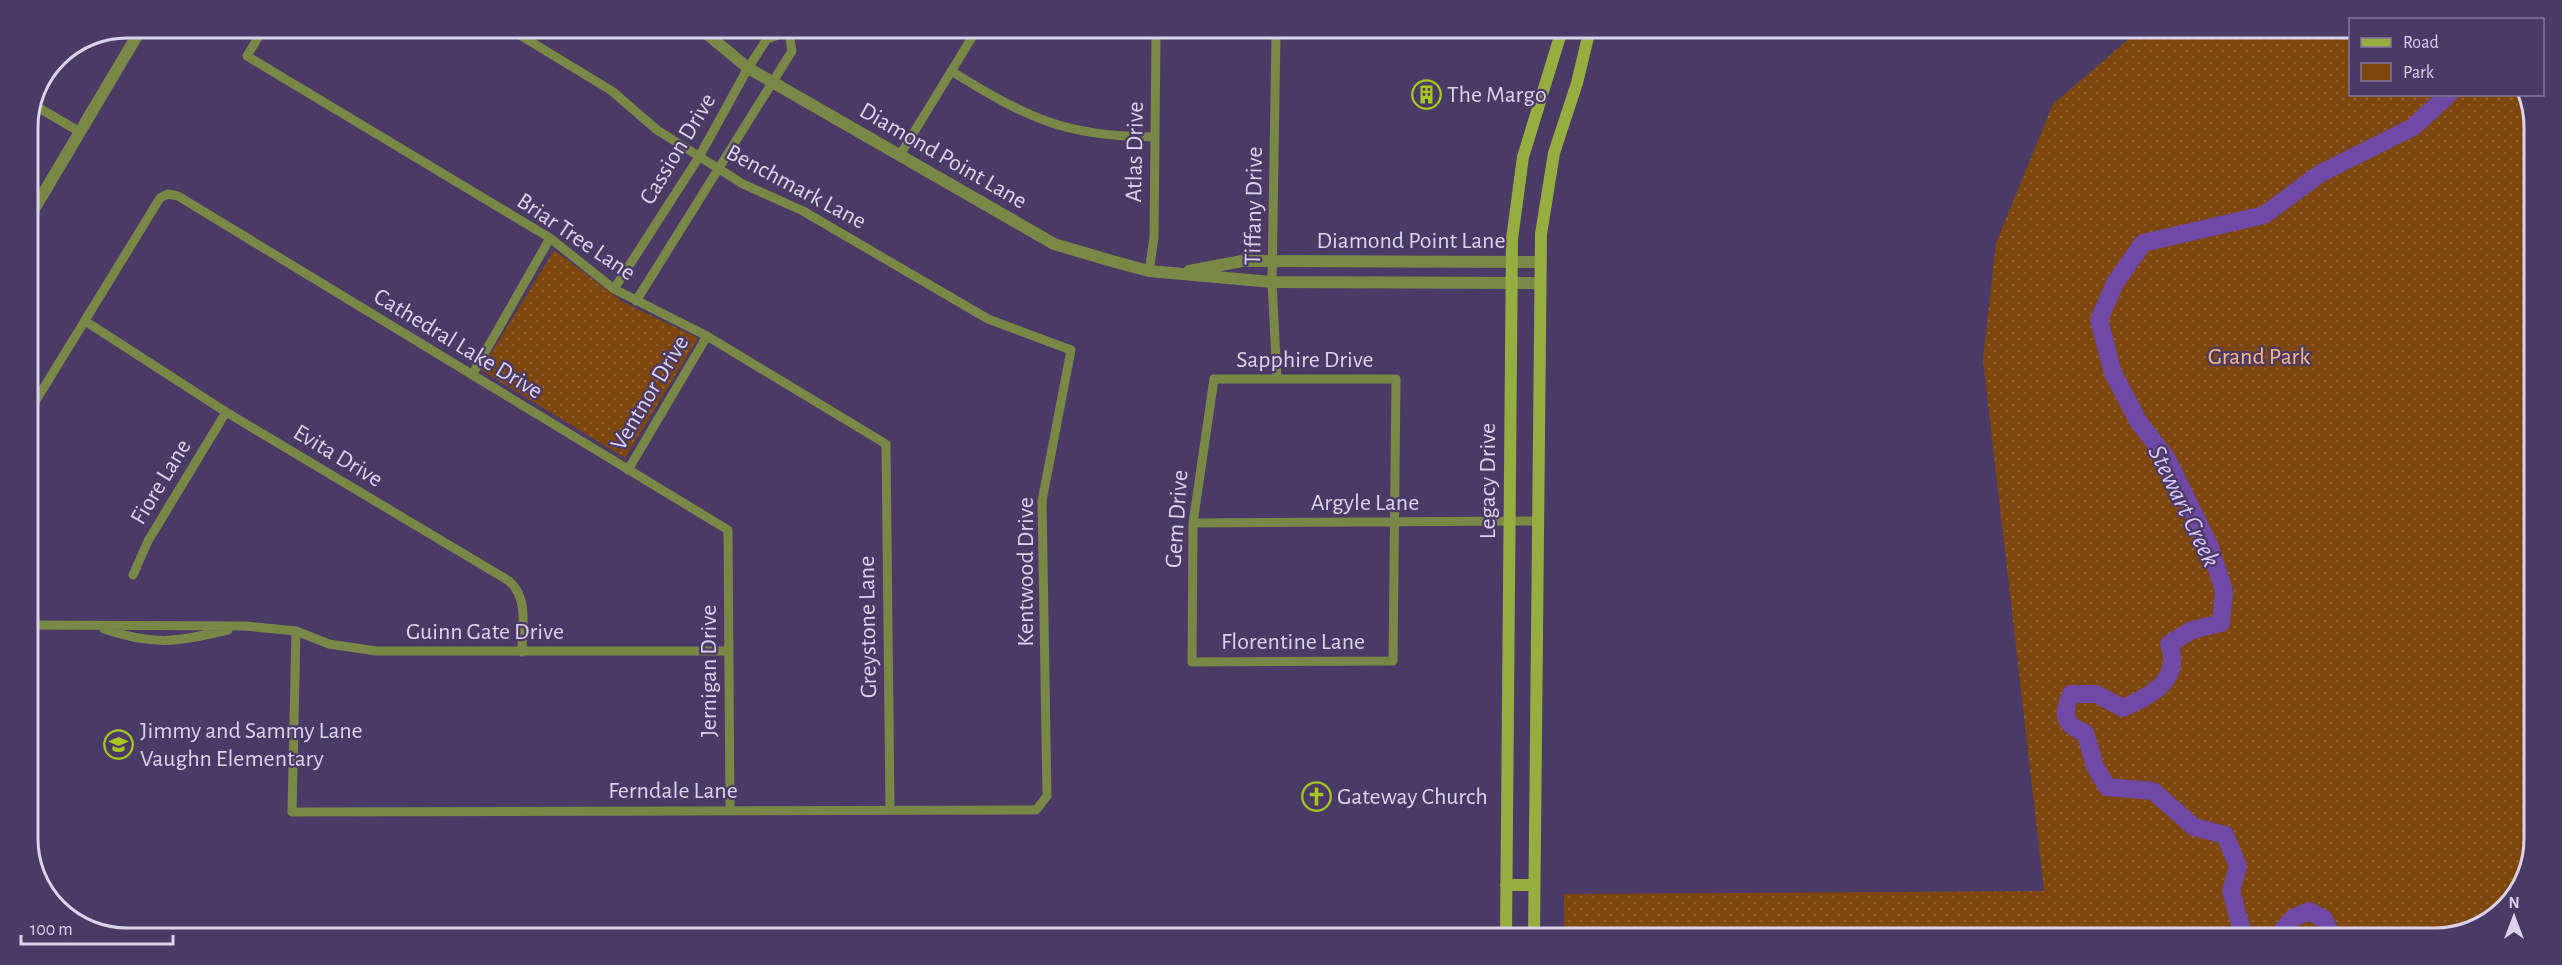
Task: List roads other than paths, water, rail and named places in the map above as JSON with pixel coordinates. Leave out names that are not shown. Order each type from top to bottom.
[{"type":"main road","name":"Legacy Drive","points":[[1506,928],[1511,262],[1514,212],[1523,157],[1559,38]]},
{"type":"main road","name":"Legacy Drive","points":[[1534,928],[1541,234],[1548,179],[1554,153],[1580,74],[1588,38]]},
{"type":"main road","points":[[1506,885],[1534,885]]},
{"type":"street","points":[[38,203],[136,38]]},
{"type":"street","name":"Briar Tree Lane","points":[[258,38],[247,56],[550,238],[614,290],[706,336],[886,444]]},
{"type":"street","name":"Benchmark Lane","points":[[524,38],[622,98],[657,130],[743,183],[803,211],[988,319],[1071,350]]},
{"type":"street","name":"Diamond Point Lane","points":[[712,38],[748,68],[771,82],[1054,244],[1149,271],[1272,282],[1539,283]]},
{"type":"street","name":"Cassion Drive","points":[[614,290],[699,157],[748,68],[770,38]]},
{"type":"street","name":"Cassion Drive","points":[[636,301],[792,51],[790,38]]},
{"type":"street","points":[[900,155],[972,38]]},
{"type":"street","name":"Atlas Drive","points":[[1149,271],[1154,238],[1156,38]]},
{"type":"street","name":"Tiffany Drive","points":[[1276,38],[1272,282],[1277,379]]},
{"type":"street","points":[[951,71],[1013,108],[1058,127],[1108,136],[1155,137]]},
{"type":"street","points":[[39,108],[80,132]]},
{"type":"street","name":"Cathedral Lake Drive","points":[[85,321],[160,198],[168,194],[178,196],[728,530]]},
{"type":"street","points":[[472,375],[550,238]]},
{"type":"street","name":"Diamond Point Lane","points":[[1176,274],[1242,261],[1540,262]]},
{"type":"street","points":[[38,398],[85,321]]},
{"type":"street","name":"Evita Drive","points":[[85,321],[226,412],[509,581],[521,596],[522,652]]},
{"type":"street","name":"Ventnor Drive","points":[[628,470],[706,336]]},
{"type":"street","name":"Kentwood Drive","points":[[1047,796],[1042,501],[1071,350]]},
{"type":"street","name":"Sapphire Drive","points":[[1214,379],[1396,379],[1394,522]]},
{"type":"street","name":"Gem Drive","points":[[1192,662],[1192,523],[1214,379]]},
{"type":"street","name":"Fiore Lane","points":[[134,575],[148,541],[226,412]]},
{"type":"street","name":"Greystone Lane","points":[[886,444],[890,810]]},
{"type":"street","name":"Argyle Lane","points":[[1192,523],[1538,521]]},
{"type":"street","name":"Florentine Lane","points":[[1192,662],[1393,661],[1394,522]]},
{"type":"street","name":"Jernigan Drive","points":[[728,530],[730,811]]},
{"type":"street","name":"Guinn Gate Drive","points":[[38,625],[244,626],[296,631],[329,644],[376,651],[728,651]]},
{"type":"street","name":"Guinn Gate Drive","points":[[96,627],[134,639],[172,642],[244,626]]},
{"type":"street","name":"Ferndale Lane","points":[[296,631],[292,812],[1036,810],[1047,796]]},
{"type":"waterway","name":"Stewart Creek","points":[[2241,928],[2231,891],[2238,866],[2225,835],[2194,827],[2153,791],[2107,787],[2095,766],[2085,733],[2073,727],[2067,719],[2066,708],[2071,694],[2096,694],[2123,708],[2153,692],[2168,677],[2172,668],[2169,644],[2192,630],[2221,623],[2224,591],[2210,547],[2167,459],[2138,421],[2113,373],[2099,320],[2115,283],[2143,243],[2264,215],[2321,173],[2413,127],[2447,96]]},
{"type":"waterway","name":"Stewart Creek","points":[[2284,928],[2293,918],[2309,911],[2324,919],[2328,928]]},
{"type":"place","name":"The Margo","points":[[1426,95]]},
{"type":"place","name":"Jimmy and Sammy Lane Vaughn Elementary","points":[[119,745]]},
{"type":"place","name":"Gateway Church","points":[[1316,797]]},
{"type":"park label","name":"Grand Park","points":[[2259,357]]}]
